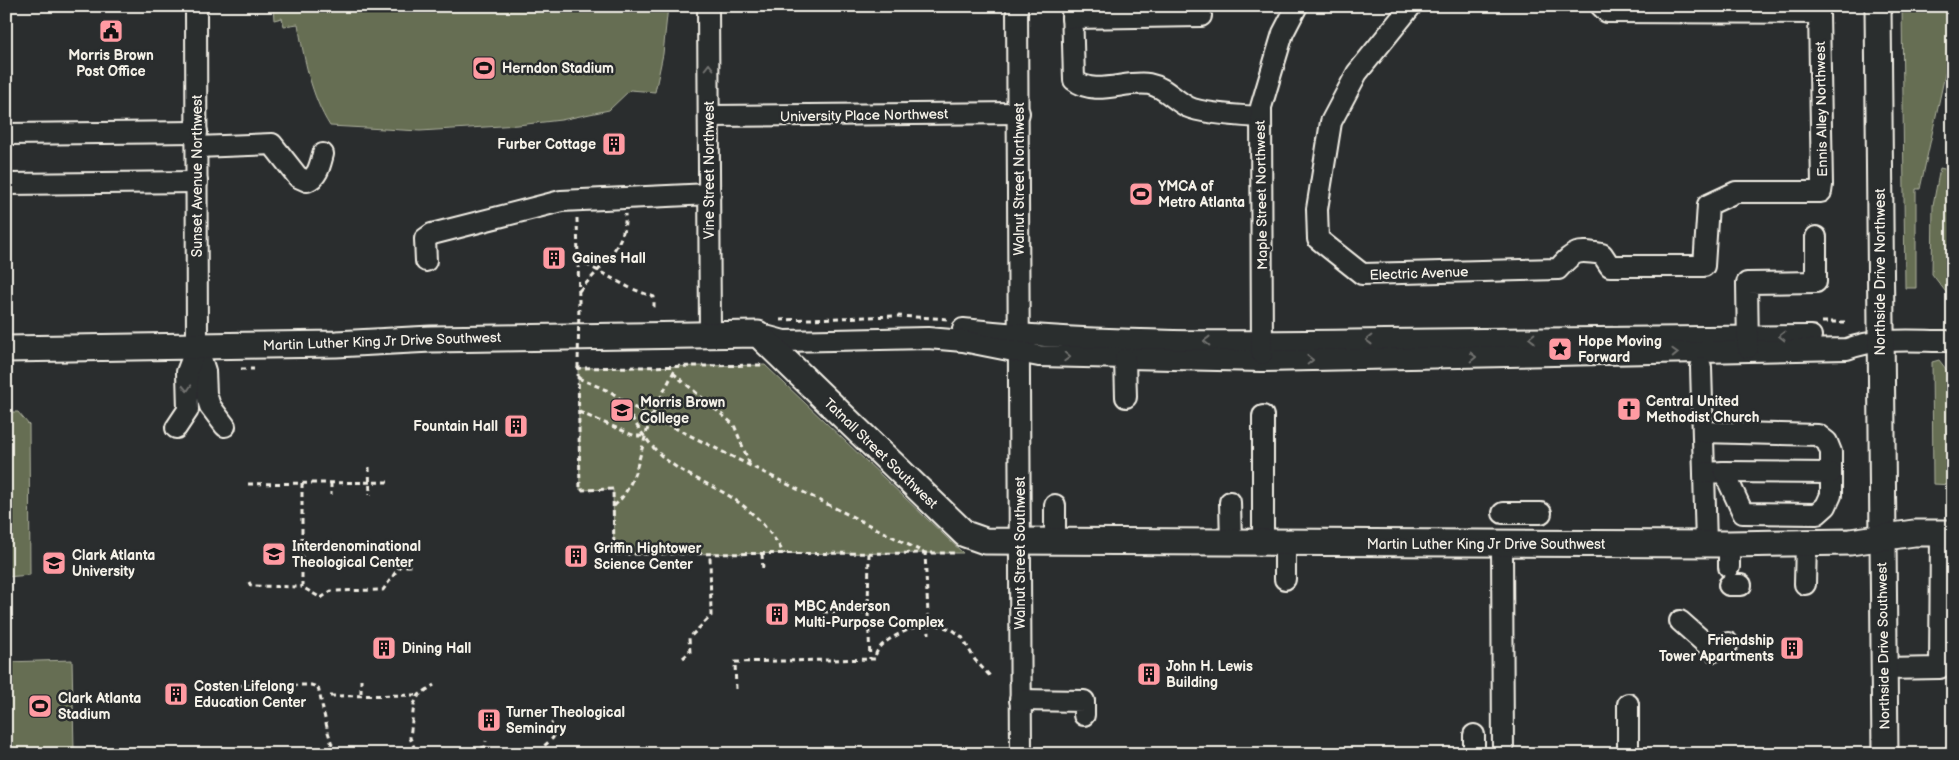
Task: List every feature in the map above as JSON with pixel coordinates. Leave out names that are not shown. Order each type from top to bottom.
[{"type":"main road","name":"Northside Drive Northwest","points":[[1878,6],[1873,342],[1882,538]]},
{"type":"main road","name":"Martin Luther King Jr Drive Southwest","points":[[6,349],[336,344],[431,338],[710,334],[765,327]]},
{"type":"main road","name":"Tatnall Street Southwest","points":[[765,327],[965,534],[985,541],[1018,542]]},
{"type":"main road","name":"Martin Luther King Jr Drive Southwest","points":[[1018,542],[1528,544],[1726,565],[1806,543],[1850,542],[1914,534],[1947,533]]},
{"type":"main road","name":"Northside Drive Southwest","points":[[1882,538],[1885,754]]},
{"type":"street","name":"Sunset Avenue Northwest","points":[[196,6],[197,346]]},
{"type":"street","name":"Vine Street Northwest","points":[[708,6],[710,334]]},
{"type":"street","name":"Walnut Street Northwest","points":[[1017,6],[1019,343]]},
{"type":"street","points":[[1200,6],[1201,16],[1072,12],[1074,80],[1081,85],[1104,87],[1148,84],[1161,88],[1189,108],[1260,117]]},
{"type":"street","name":"Maple Street Northwest","points":[[1262,351],[1261,107],[1283,33],[1297,6]]},
{"type":"street","name":"Electric Avenue","points":[[1411,6],[1357,73],[1330,122],[1318,210],[1318,238],[1362,274],[1558,269],[1572,254],[1587,252],[1602,254],[1610,266],[1688,267]]},
{"type":"street","name":"Ennis Alley Northwest","points":[[1601,6],[1607,12],[1819,13],[1822,176],[1820,192],[1736,192],[1708,205],[1704,266],[1688,267]]},
{"type":"street","name":"University Place Northwest","points":[[709,116],[1019,113]]},
{"type":"street","points":[[6,134],[272,144],[298,177],[307,181],[313,179],[318,171],[323,154]]},
{"type":"street","points":[[6,184],[197,182]]},
{"type":"street","points":[[426,261],[425,239],[432,234],[562,201],[710,194]]},
{"type":"street","points":[[1748,343],[1747,283],[1816,282],[1816,237]]},
{"type":"street","points":[[765,327],[784,341],[928,338],[1019,343],[1120,340],[1262,351],[1582,356],[1847,336],[1873,342],[1951,341]]},
{"type":"street","points":[[1019,343],[1039,356],[1126,358],[1262,351]]},
{"type":"street","name":"Walnut Street Southwest","points":[[1019,343],[1018,542],[1021,754]]},
{"type":"street","points":[[197,346],[206,371],[206,394],[210,406],[225,426]]},
{"type":"street","points":[[176,428],[188,410],[186,372],[197,346]]},
{"type":"street","points":[[1126,358],[1126,397]]},
{"type":"street","points":[[1701,367],[1704,473],[1726,565]]},
{"type":"street","points":[[1263,416],[1274,543],[1285,579]]},
{"type":"street","points":[[1702,432],[1818,435],[1827,442],[1831,452],[1831,495],[1826,506],[1817,514],[1743,514],[1724,472]]},
{"type":"street","points":[[1704,473],[1831,473]]},
{"type":"street","points":[[1230,502],[1231,543]]},
{"type":"street","points":[[1055,505],[1055,543]]},
{"type":"street","points":[[1503,513],[1534,513],[1528,544]]},
{"type":"street","points":[[1884,669],[1940,668],[1947,533]]},
{"type":"street","points":[[1805,584],[1806,543]]},
{"type":"street","points":[[1502,544],[1503,754]]},
{"type":"street","points":[[1680,621],[1714,651],[1728,643]]},
{"type":"street","points":[[1020,700],[1084,701],[1084,715]]},
{"type":"street","points":[[1628,704],[1628,754]]},
{"type":"path","points":[[579,291],[616,248],[625,228],[622,199]]},
{"type":"path","points":[[577,218],[580,490],[613,489],[614,554],[963,553]]},
{"type":"path","points":[[578,260],[638,292],[654,297],[654,310]]},
{"type":"path","points":[[765,327],[896,316],[957,319]]},
{"type":"path","points":[[578,368],[764,365]]},
{"type":"path","points":[[614,506],[630,482],[641,453],[644,436],[676,367]]},
{"type":"path","points":[[241,369],[254,369]]},
{"type":"path","points":[[673,373],[734,425],[750,465]]},
{"type":"path","points":[[578,378],[611,392],[622,401],[652,417],[925,553]]},
{"type":"path","points":[[622,401],[644,436],[667,461],[685,473],[739,502],[754,514],[784,554]]},
{"type":"path","points":[[579,412],[636,436],[644,436]]},
{"type":"path","points":[[369,467],[370,495]]},
{"type":"path","points":[[248,484],[389,482]]},
{"type":"path","points":[[331,483],[331,495]]},
{"type":"path","points":[[302,484],[302,586]]},
{"type":"path","points":[[869,553],[868,612],[870,660]]},
{"type":"path","points":[[925,553],[929,634]]},
{"type":"path","points":[[683,658],[690,652],[690,638],[711,616],[710,554]]},
{"type":"path","points":[[762,554],[763,570]]},
{"type":"path","points":[[248,582],[251,586],[302,586],[320,598],[331,591],[383,590],[400,566],[412,566]]},
{"type":"path","points":[[822,612],[868,612]]},
{"type":"path","points":[[736,689],[735,662],[875,659],[875,655],[887,641],[928,622],[953,630],[962,637],[972,656],[990,676]]},
{"type":"path","points":[[361,679],[361,696]]},
{"type":"path","points":[[202,686],[311,685],[318,687],[335,754]]},
{"type":"path","points":[[423,754],[413,745],[410,735],[414,704],[419,695],[434,685]]},
{"type":"path","points":[[330,696],[419,695]]},
{"type":"path","points":[[544,754],[542,747],[553,738],[553,724],[551,724]]},
{"type":"path","points":[[437,754],[475,751],[485,747],[486,741]]},
{"type":"green space","name":"Herndon Stadium","points":[[273,6],[668,6],[663,54],[655,92],[630,90],[609,110],[561,120],[518,125],[420,131],[330,126],[313,90],[298,24],[284,26],[282,18],[274,20]]},
{"type":"green space","points":[[1902,6],[1953,6],[1953,38],[1920,189],[1916,189],[1916,288],[1905,288]]},
{"type":"green space","points":[[1940,168],[1953,171],[1953,198],[1950,200],[1953,269],[1952,300],[1932,274],[1933,205]]},
{"type":"green space","points":[[1939,360],[1953,378],[1953,485],[1933,484],[1932,362]]},
{"type":"green space","points":[[765,365],[963,553],[614,554],[613,489],[580,490],[578,368]]},
{"type":"green space","points":[[6,412],[18,412],[29,425],[30,575],[6,577]]},
{"type":"green space","name":"Clark Atlanta Stadium","points":[[72,660],[74,750],[102,750],[102,754],[6,754],[6,662]]},
{"type":"place","name":"Morris Brown Post Office","points":[[111,31]]},
{"type":"place","name":"Herndon Stadium","points":[[484,68]]},
{"type":"place","name":"Furber Cottage","points":[[614,144]]},
{"type":"place","name":"YMCA of Metro Atlanta","points":[[1141,194]]},
{"type":"place","name":"Gaines Hall","points":[[554,258]]},
{"type":"place","name":"Hope Moving Forward","points":[[1560,349]]},
{"type":"place","name":"Central United Methodist Church","points":[[1629,409]]},
{"type":"place","name":"Morris Brown College","points":[[622,410]]},
{"type":"place","name":"Fountain Hall","points":[[516,426]]},
{"type":"place","name":"Interdenominational Theological Center","points":[[274,554]]},
{"type":"place","name":"Griffin Hightower Science Center","points":[[576,556]]},
{"type":"place","name":"Clark Atlanta University","points":[[54,563]]},
{"type":"place","name":"MBC Anderson Multi-Purpose Complex","points":[[777,614]]},
{"type":"place","name":"Dining Hall","points":[[384,648]]},
{"type":"place","name":"Friendship Tower Apartments","points":[[1792,648]]},
{"type":"place","name":"John H. Lewis Building","points":[[1149,674]]},
{"type":"place","name":"Costen Lifelong Education Center","points":[[176,694]]},
{"type":"place","name":"Clark Atlanta Stadium","points":[[40,706]]},
{"type":"place","name":"Turner Theological Seminary","points":[[489,720]]}]
